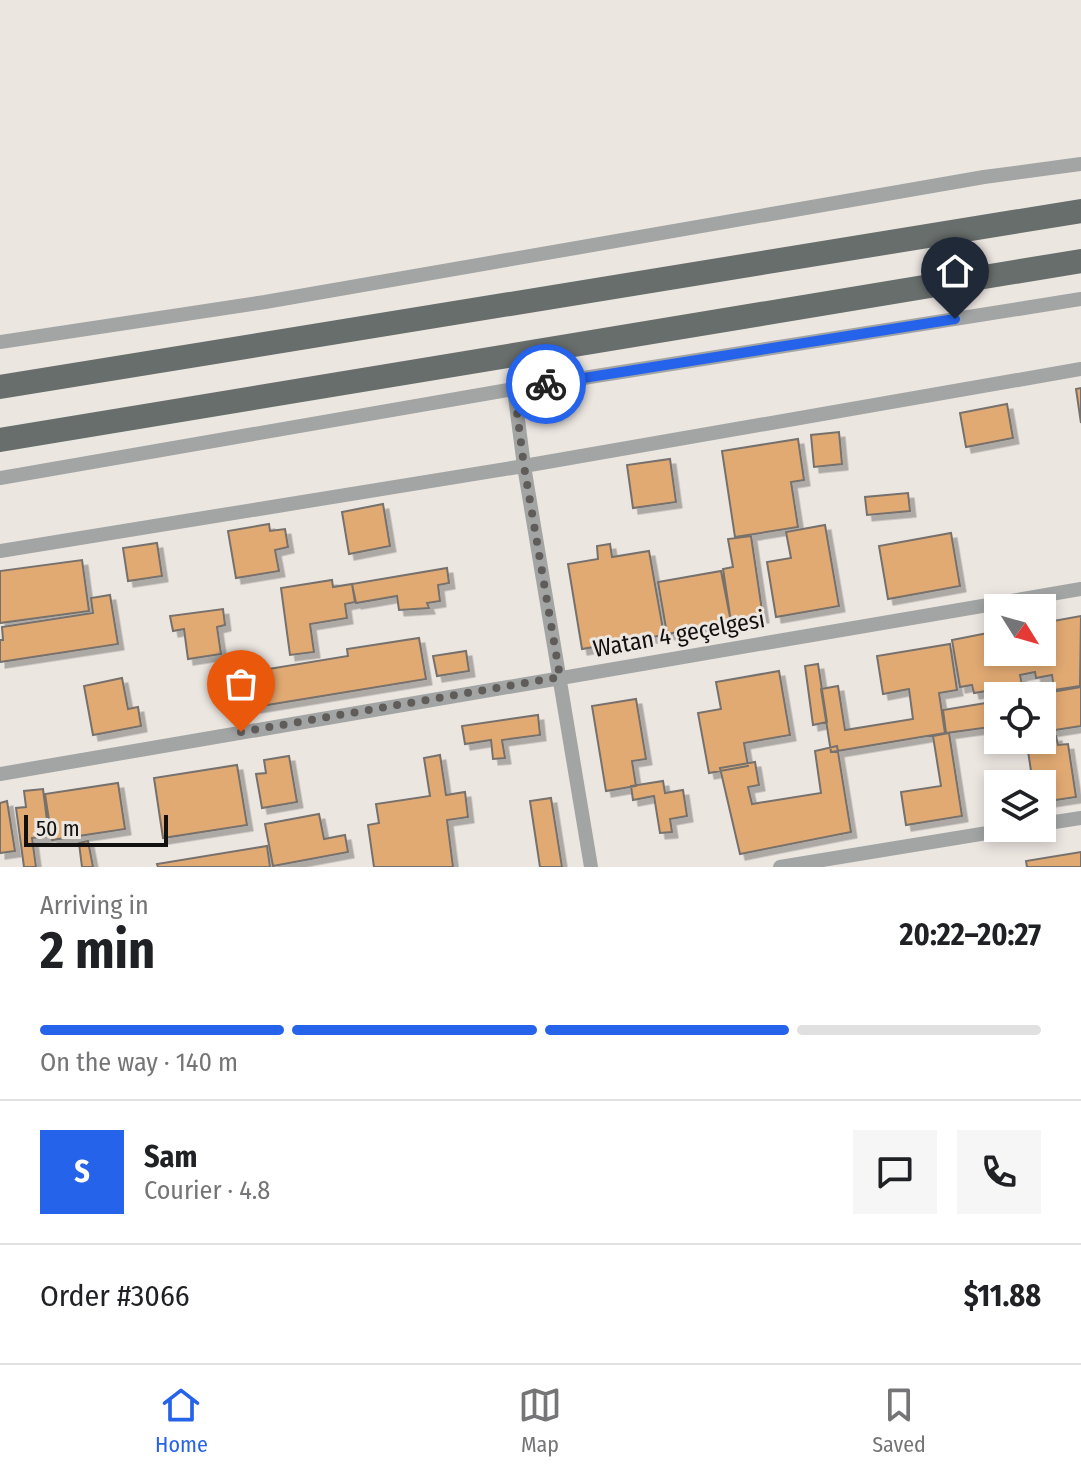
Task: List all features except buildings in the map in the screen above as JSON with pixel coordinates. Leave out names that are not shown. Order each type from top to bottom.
[{"type":"main road","points":[[0,387],[1081,211]]},
{"type":"main road","points":[[0,440],[1081,261]]},
{"type":"street","points":[[0,342],[265,302],[984,177],[1081,164]]},
{"type":"street","points":[[0,478],[514,389],[1081,299]]},
{"type":"street","points":[[0,551],[524,466],[1081,369]]},
{"type":"street","points":[[514,389],[591,867]]},
{"type":"street","name":"Watan 4 geçelgesi","points":[[0,774],[1081,589]]},
{"type":"street","points":[[1056,822],[1081,818]]},
{"type":"street","points":[[780,867],[984,834]]},
{"type":"way so far","points":[[241,732],[560,677],[514,389],[546,384]]},
{"type":"route","points":[[546,384],[955,319]]}]
